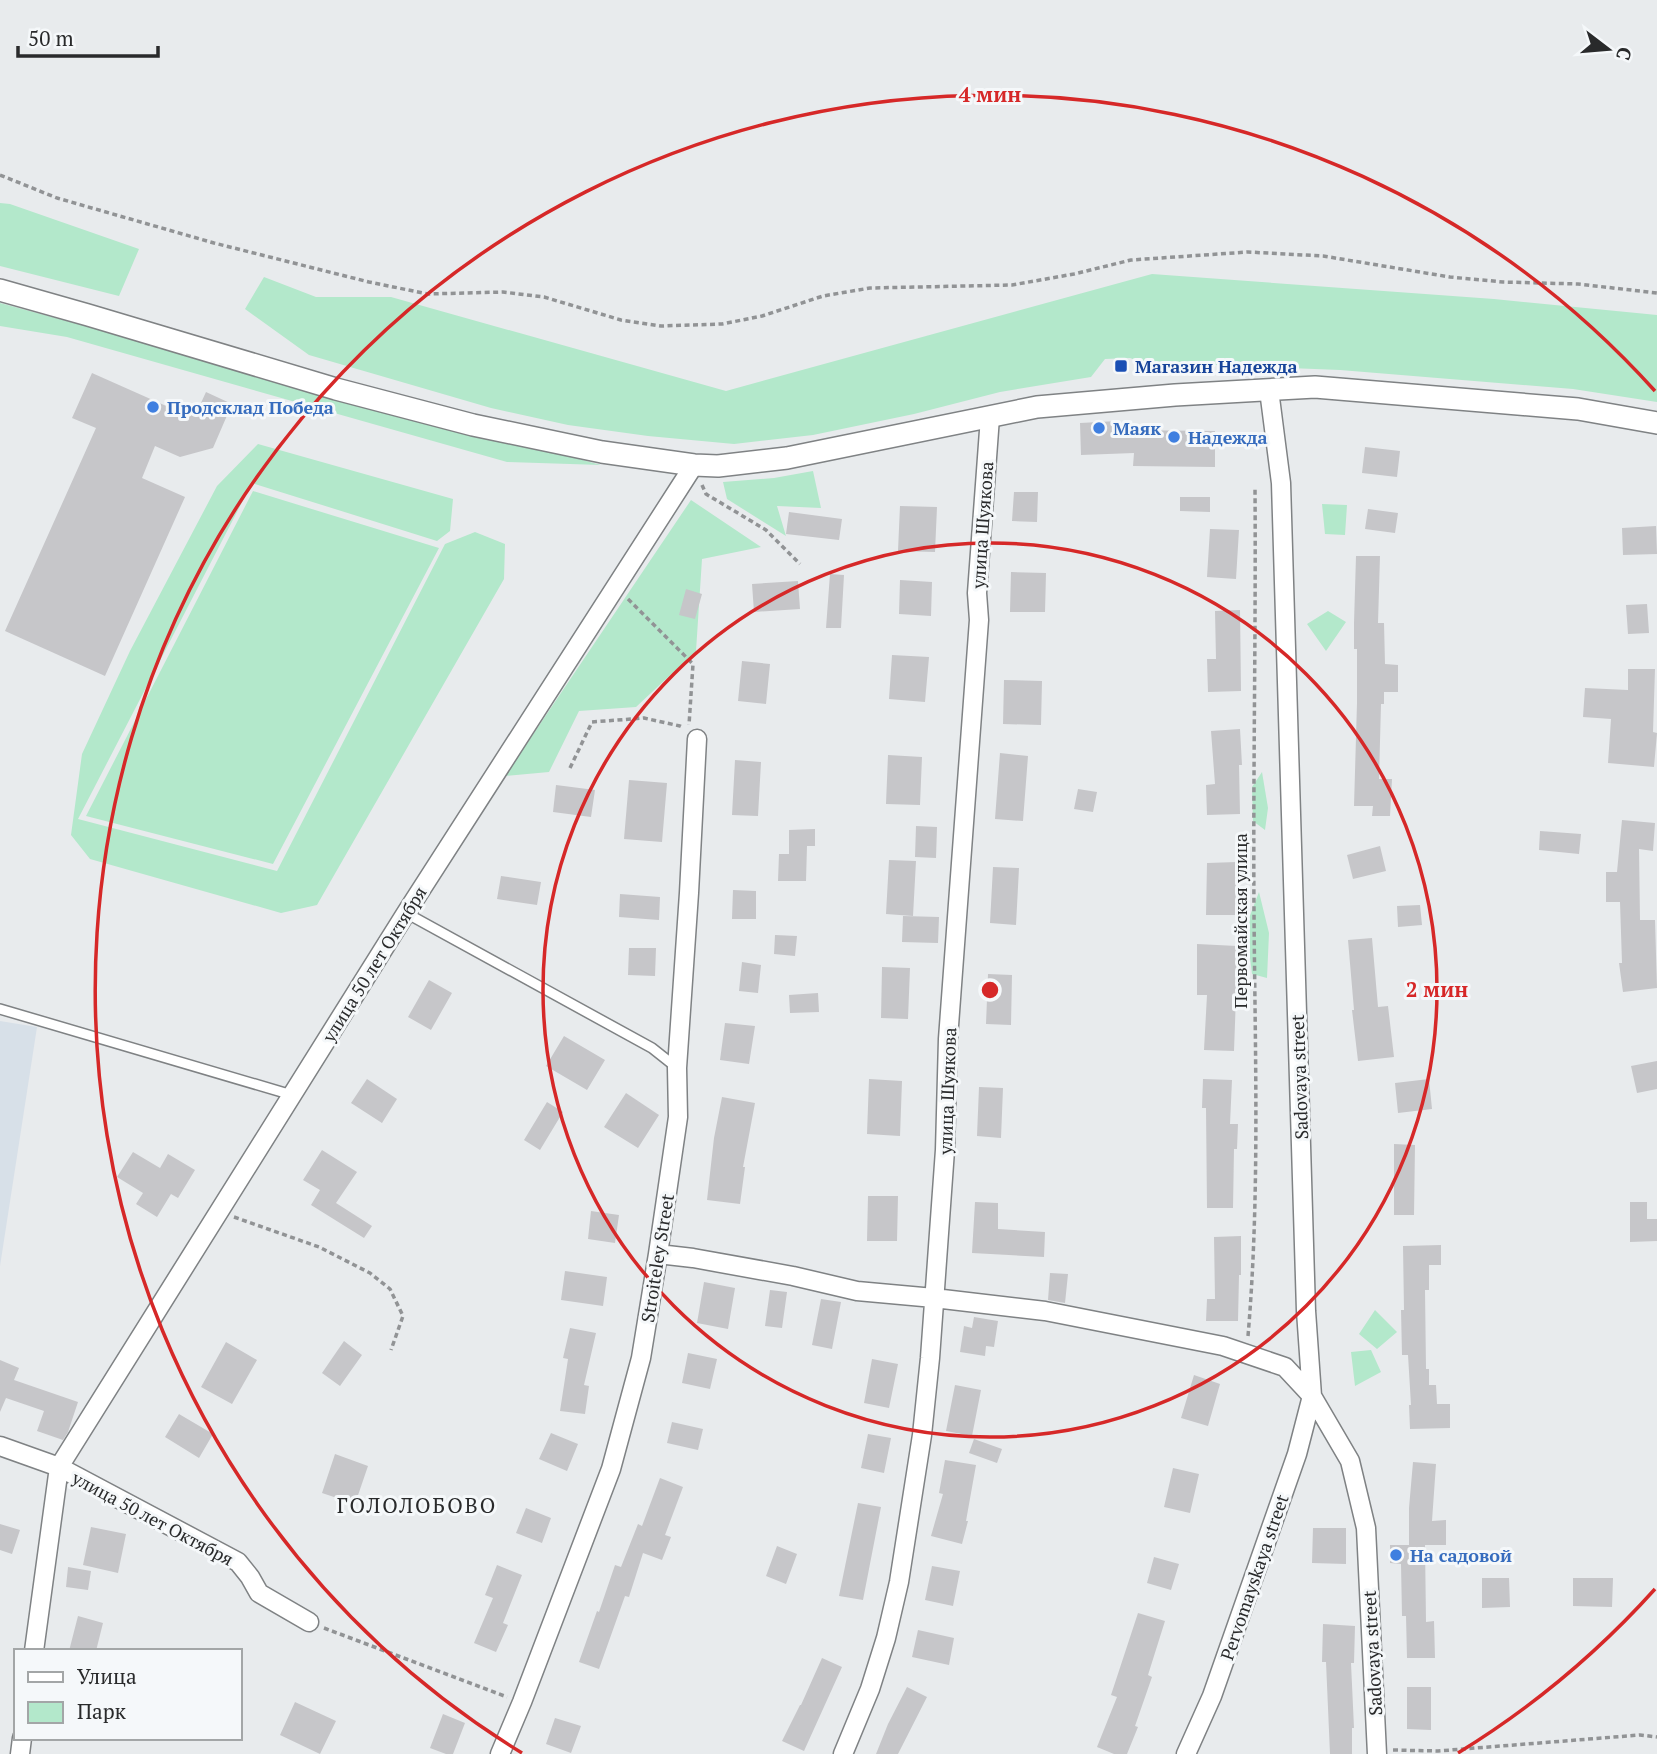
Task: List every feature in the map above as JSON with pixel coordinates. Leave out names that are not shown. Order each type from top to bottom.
[{"type":"street","points":[[0,290],[336,389],[473,425],[602,452],[694,466],[787,458],[1048,406],[1315,387],[1578,409],[1657,423]]},
{"type":"street","name":"Sadovaya street","points":[[1269,390],[1280,483],[1305,1297],[1312,1396],[1350,1461],[1366,1528],[1377,1752]]},
{"type":"street","name":"улица Шуякова","points":[[843,1754],[870,1689],[886,1638],[899,1582],[922,1436],[945,1150],[948,1038],[978,634],[978,593],[990,417]]},
{"type":"street","name":"улица 50 лет Октября","points":[[34,1649],[59,1467],[406,913],[694,466]]},
{"type":"street","name":"Stroiteley Street","points":[[500,1754],[611,1469],[641,1359],[678,1117],[677,1068],[690,893],[692,735]]},
{"type":"street","points":[[658,1254],[780,1274],[857,1291],[1045,1311],[1223,1346],[1285,1367],[1312,1396]]},
{"type":"street","name":"Pervomayskaya street","points":[[1186,1754],[1212,1696],[1297,1454],[1312,1396]]},
{"type":"street","name":"улица 50 лет Октября","points":[[0,1446],[59,1467],[238,1562],[259,1593],[309,1622]]},
{"type":"lane","points":[[406,913],[652,1048],[677,1068]]},
{"type":"lane","points":[[0,1009],[292,1095]]},
{"type":"path","points":[[0,175],[57,198],[214,243],[369,282],[428,294],[503,292],[544,297],[621,320],[661,326],[722,324],[762,316],[823,296],[870,288],[1012,285],[1131,260],[1248,252],[1322,256],[1450,277],[1578,284],[1657,293]]},
{"type":"path","points":[[694,466],[706,494],[766,530],[800,564]]},
{"type":"path","name":"Первомайская улица","points":[[1247,1354],[1254,1194],[1255,488]]},
{"type":"path","points":[[627,598],[693,664],[692,735]]},
{"type":"path","points":[[570,768],[592,722],[644,718],[680,726],[692,735]]},
{"type":"path","points":[[219,1212],[319,1247],[370,1273],[390,1289],[403,1316],[391,1350]]},
{"type":"path","points":[[309,1622],[522,1702]]},
{"type":"path","points":[[1377,1752],[1438,1751],[1640,1735],[1657,1737]]},
{"type":"shaded area","points":[[0,1021],[37,1027],[0,1266]]},
{"type":"green space","points":[[0,203],[10,204],[139,249],[119,296],[0,266]]},
{"type":"green space","points":[[1152,274],[1494,299],[1657,315],[1657,402],[1573,389],[1340,370],[1141,362],[1130,358],[1105,359],[1091,377],[1000,392],[914,414],[813,435],[734,444],[568,425],[491,408],[309,355],[245,309],[264,277],[316,297],[391,297],[726,391]]},
{"type":"green space","points":[[0,303],[601,465],[507,462],[67,337],[0,326]]},
{"type":"green space","points":[[258,444],[453,499],[450,531],[437,541],[252,483],[78,819],[277,871],[445,544],[475,532],[505,544],[504,579],[317,905],[281,913],[90,859],[71,835],[82,754],[130,651],[217,486]]},
{"type":"green space","points":[[813,471],[821,508],[777,506],[786,536],[727,499],[723,482],[774,478]]},
{"type":"green space","points":[[253,491],[439,548],[273,864],[86,816]]},
{"type":"green space","points":[[691,500],[761,547],[702,559],[696,651],[636,707],[579,711],[549,772],[505,776]]},
{"type":"green space","points":[[1322,504],[1347,505],[1345,535],[1325,534]]},
{"type":"green space","points":[[1328,611],[1346,622],[1326,651],[1307,624]]},
{"type":"green space","points":[[1262,772],[1268,808],[1265,830],[1253,821],[1252,787]]},
{"type":"green space","points":[[1259,892],[1269,933],[1267,978],[1252,974],[1246,926]]},
{"type":"green space","points":[[1375,1310],[1397,1332],[1377,1349],[1359,1334]]},
{"type":"green space","points":[[1371,1350],[1381,1372],[1355,1386],[1351,1352]]},
{"type":"building","points":[[92,373],[173,409],[176,404],[186,408],[200,405],[206,392],[232,404],[213,448],[180,457],[155,446],[142,478],[185,497],[105,676],[5,631],[96,428],[72,418]]},
{"type":"building","points":[[1118,421],[1118,430],[1215,431],[1215,467],[1133,466],[1134,453],[1081,455],[1080,423]]},
{"type":"building","points":[[1365,447],[1400,451],[1397,477],[1362,473]]},
{"type":"building","points":[[1014,492],[1038,492],[1037,522],[1012,521]]},
{"type":"building","points":[[1180,497],[1210,497],[1210,512],[1180,511]]},
{"type":"building","points":[[900,506],[937,507],[935,552],[898,551]]},
{"type":"building","points":[[1368,509],[1398,513],[1395,533],[1365,529]]},
{"type":"building","points":[[789,512],[842,519],[839,540],[786,534]]},
{"type":"building","points":[[1656,526],[1657,554],[1623,555],[1622,528]]},
{"type":"building","points":[[1210,529],[1239,530],[1236,579],[1207,577]]},
{"type":"building","points":[[1356,556],[1380,556],[1378,623],[1384,623],[1385,664],[1398,665],[1398,692],[1384,692],[1384,704],[1381,704],[1379,779],[1392,779],[1390,816],[1372,816],[1373,806],[1354,806],[1357,703],[1357,649],[1354,649]]},
{"type":"building","points":[[1011,572],[1046,573],[1045,612],[1010,612]]},
{"type":"building","points":[[830,574],[844,575],[841,628],[826,628]]},
{"type":"building","points":[[900,580],[932,582],[931,616],[899,614]]},
{"type":"building","points":[[798,581],[800,609],[754,612],[752,584]]},
{"type":"building","points":[[686,589],[702,594],[695,619],[679,615]]},
{"type":"building","points":[[1647,604],[1649,633],[1628,634],[1626,605]]},
{"type":"building","points":[[1240,610],[1241,691],[1208,692],[1207,659],[1216,659],[1215,611]]},
{"type":"building","points":[[892,655],[929,657],[925,702],[889,699]]},
{"type":"building","points":[[742,661],[770,664],[766,704],[738,701]]},
{"type":"building","points":[[1628,669],[1655,669],[1653,732],[1657,733],[1654,767],[1608,763],[1611,719],[1583,717],[1585,688],[1628,690]]},
{"type":"building","points":[[1004,680],[1042,681],[1041,725],[1003,724]]},
{"type":"building","points":[[1240,729],[1240,814],[1207,815],[1206,785],[1215,784],[1211,731]]},
{"type":"building","points":[[1000,753],[1028,756],[1023,821],[995,819]]},
{"type":"building","points":[[888,755],[922,757],[920,805],[886,804]]},
{"type":"building","points":[[735,760],[761,762],[758,816],[732,815]]},
{"type":"building","points":[[629,780],[667,783],[662,842],[624,839]]},
{"type":"building","points":[[556,785],[595,790],[591,817],[553,812]]},
{"type":"building","points":[[1078,789],[1097,792],[1093,812],[1074,809]]},
{"type":"building","points":[[1622,820],[1655,823],[1653,851],[1639,849],[1640,920],[1655,920],[1657,988],[1623,992],[1619,963],[1622,963],[1620,902],[1606,902],[1606,872],[1617,872]]},
{"type":"building","points":[[916,826],[937,827],[936,858],[915,857]]},
{"type":"building","points":[[815,829],[815,846],[807,846],[806,881],[778,881],[779,854],[789,854],[789,830]]},
{"type":"building","points":[[1540,831],[1581,834],[1579,854],[1539,850]]},
{"type":"building","points":[[1380,846],[1386,871],[1353,879],[1347,855]]},
{"type":"building","points":[[889,860],[916,861],[913,916],[886,914]]},
{"type":"building","points":[[1237,862],[1235,915],[1206,915],[1207,863]]},
{"type":"building","points":[[993,867],[1019,868],[1016,925],[990,923]]},
{"type":"building","points":[[501,876],[541,882],[537,905],[497,899]]},
{"type":"building","points":[[733,890],[756,891],[756,919],[732,919]]},
{"type":"building","points":[[620,894],[660,897],[659,920],[619,917]]},
{"type":"building","points":[[1420,905],[1422,925],[1398,927],[1397,906]]},
{"type":"building","points":[[903,916],[939,917],[938,943],[902,942]]},
{"type":"building","points":[[775,935],[797,936],[795,956],[774,954]]},
{"type":"building","points":[[1372,938],[1378,1007],[1388,1006],[1394,1057],[1358,1061],[1348,940]]},
{"type":"building","points":[[1197,944],[1237,946],[1239,996],[1236,996],[1234,1051],[1204,1050],[1207,995],[1197,995]]},
{"type":"building","points":[[629,948],[656,948],[655,976],[628,975]]},
{"type":"building","points":[[742,962],[761,965],[758,993],[739,991]]},
{"type":"building","points":[[882,967],[910,968],[908,1019],[881,1018]]},
{"type":"building","points":[[988,974],[1012,975],[1011,1025],[986,1024]]},
{"type":"building","points":[[429,980],[452,993],[431,1030],[408,1017]]},
{"type":"building","points":[[818,993],[819,1012],[790,1013],[789,995]]},
{"type":"building","points":[[725,1023],[755,1026],[749,1064],[720,1060]]},
{"type":"building","points":[[564,1036],[605,1060],[587,1090],[546,1066]]},
{"type":"building","points":[[1657,1061],[1657,1089],[1637,1093],[1631,1066]]},
{"type":"building","points":[[367,1079],[397,1099],[382,1123],[351,1103]]},
{"type":"building","points":[[869,1079],[902,1081],[900,1136],[867,1134]]},
{"type":"building","points":[[1203,1079],[1232,1080],[1230,1124],[1238,1124],[1237,1149],[1234,1149],[1233,1208],[1207,1208]]},
{"type":"building","points":[[1429,1079],[1432,1109],[1398,1113],[1395,1083]]},
{"type":"building","points":[[979,1087],[1003,1088],[1001,1138],[977,1136]]},
{"type":"building","points":[[626,1093],[659,1115],[638,1148],[604,1127]]},
{"type":"building","points":[[722,1097],[755,1103],[743,1167],[740,1204],[707,1200]]},
{"type":"building","points":[[547,1102],[563,1112],[540,1150],[524,1140]]},
{"type":"building","points":[[1394,1144],[1415,1145],[1414,1215],[1394,1215]]},
{"type":"building","points":[[322,1150],[357,1172],[336,1203],[372,1226],[364,1238],[311,1205],[320,1190],[303,1180]]},
{"type":"building","points":[[133,1152],[160,1168],[168,1154],[195,1170],[178,1198],[171,1194],[157,1217],[136,1204],[143,1193],[117,1177]]},
{"type":"building","points":[[868,1196],[898,1196],[897,1241],[867,1241]]},
{"type":"building","points":[[975,1202],[998,1203],[998,1229],[1045,1232],[1044,1257],[972,1253]]},
{"type":"building","points":[[1630,1202],[1647,1202],[1647,1219],[1657,1219],[1657,1241],[1630,1242]]},
{"type":"building","points":[[591,1211],[619,1215],[615,1243],[588,1239]]},
{"type":"building","points":[[1241,1236],[1238,1321],[1206,1321],[1207,1299],[1215,1299],[1214,1237]]},
{"type":"building","points":[[1441,1245],[1441,1265],[1429,1265],[1429,1290],[1425,1290],[1426,1369],[1429,1369],[1429,1385],[1436,1385],[1437,1404],[1450,1404],[1450,1428],[1410,1429],[1408,1355],[1402,1355],[1403,1246]]},
{"type":"building","points":[[565,1271],[607,1277],[603,1306],[561,1300]]},
{"type":"building","points":[[1050,1273],[1068,1274],[1065,1303],[1048,1300]]},
{"type":"building","points":[[704,1282],[735,1288],[728,1329],[697,1323]]},
{"type":"building","points":[[770,1290],[787,1292],[782,1328],[765,1326]]},
{"type":"building","points":[[821,1299],[841,1302],[832,1349],[812,1345]]},
{"type":"building","points":[[974,1317],[998,1321],[994,1347],[986,1346],[985,1356],[960,1352],[964,1326],[972,1328]]},
{"type":"building","points":[[570,1328],[596,1333],[584,1385],[589,1386],[585,1414],[560,1411],[568,1359],[563,1358]]},
{"type":"building","points":[[344,1341],[362,1355],[340,1386],[322,1373]]},
{"type":"building","points":[[226,1342],[257,1360],[232,1404],[201,1387]]},
{"type":"building","points":[[688,1353],[717,1359],[710,1389],[682,1383]]},
{"type":"building","points":[[872,1359],[898,1364],[889,1408],[864,1403]]},
{"type":"building","points":[[0,1360],[19,1368],[14,1380],[78,1402],[63,1440],[37,1431],[44,1411],[6,1398],[0,1412]]},
{"type":"building","points":[[1194,1375],[1220,1384],[1208,1426],[1181,1418]]},
{"type":"building","points":[[955,1385],[981,1390],[972,1436],[946,1431]]},
{"type":"building","points":[[179,1414],[213,1434],[199,1458],[165,1437]]},
{"type":"building","points":[[672,1422],[703,1429],[698,1450],[667,1443]]},
{"type":"building","points":[[551,1433],[578,1444],[567,1471],[539,1459]]},
{"type":"building","points":[[868,1434],[891,1438],[884,1473],[861,1468]]},
{"type":"building","points":[[974,1439],[1002,1449],[997,1463],[969,1453]]},
{"type":"building","points":[[335,1454],[368,1466],[355,1504],[322,1493]]},
{"type":"building","points":[[945,1460],[976,1465],[962,1544],[931,1536],[943,1494],[939,1493]]},
{"type":"building","points":[[1413,1462],[1436,1464],[1432,1521],[1446,1520],[1446,1545],[1425,1545],[1426,1622],[1434,1621],[1435,1658],[1407,1658],[1406,1616],[1402,1616],[1401,1564],[1390,1563],[1390,1545],[1409,1545]]},
{"type":"building","points":[[1173,1468],[1199,1474],[1190,1513],[1164,1507]]},
{"type":"building","points":[[660,1478],[683,1487],[665,1535],[671,1537],[662,1560],[643,1553],[629,1597],[625,1596],[599,1669],[579,1662],[615,1565],[621,1567],[638,1524],[642,1526]]},
{"type":"building","points":[[858,1503],[881,1507],[863,1600],[839,1596]]},
{"type":"building","points":[[526,1508],[551,1518],[542,1543],[516,1533]]},
{"type":"building","points":[[0,1524],[20,1530],[12,1554],[0,1550]]},
{"type":"building","points":[[91,1527],[126,1534],[118,1573],[83,1565]]},
{"type":"building","points":[[1313,1528],[1346,1528],[1346,1564],[1312,1563]]},
{"type":"building","points":[[777,1546],[797,1554],[786,1584],[766,1576]]},
{"type":"building","points":[[1154,1557],[1179,1564],[1171,1590],[1147,1583]]},
{"type":"building","points":[[497,1565],[522,1575],[503,1623],[508,1625],[496,1652],[474,1643],[493,1598],[485,1595]]},
{"type":"building","points":[[932,1566],[960,1571],[953,1606],[925,1600]]},
{"type":"building","points":[[68,1567],[91,1571],[88,1590],[66,1587]]},
{"type":"building","points":[[1482,1578],[1509,1578],[1510,1607],[1482,1608]]},
{"type":"building","points":[[1573,1578],[1613,1578],[1612,1607],[1573,1606]]},
{"type":"building","points":[[1138,1613],[1165,1621],[1148,1675],[1152,1677],[1135,1726],[1138,1727],[1127,1754],[1114,1754],[1097,1747],[1117,1697],[1111,1695]]},
{"type":"building","points":[[78,1616],[103,1623],[96,1649],[70,1649]]},
{"type":"building","points":[[1323,1624],[1355,1626],[1354,1663],[1351,1663],[1354,1728],[1352,1754],[1330,1754],[1326,1662],[1322,1662]]},
{"type":"building","points":[[918,1630],[954,1638],[949,1665],[912,1657]]},
{"type":"building","points":[[822,1658],[842,1667],[804,1751],[782,1741]]},
{"type":"building","points":[[907,1687],[927,1697],[898,1754],[876,1754],[888,1724]]},
{"type":"building","points":[[1407,1687],[1431,1687],[1431,1730],[1407,1729]]},
{"type":"building","points":[[295,1702],[336,1721],[320,1754],[280,1735]]},
{"type":"building","points":[[443,1714],[465,1723],[453,1754],[430,1748]]},
{"type":"building","points":[[555,1718],[581,1726],[571,1753],[546,1744]]},
{"type":"place","name":"Магазин Надежда","points":[[1121,366]]},
{"type":"place","name":"Продсклад Победа","points":[[153,407]]},
{"type":"place","name":"Маяк","points":[[1099,428]]},
{"type":"place","name":"Надежда","points":[[1174,437]]},
{"type":"place","name":"На садовой","points":[[1396,1555]]},
{"type":"district","name":"ГОЛОЛОБОВО","points":[[417,1505]]}]
